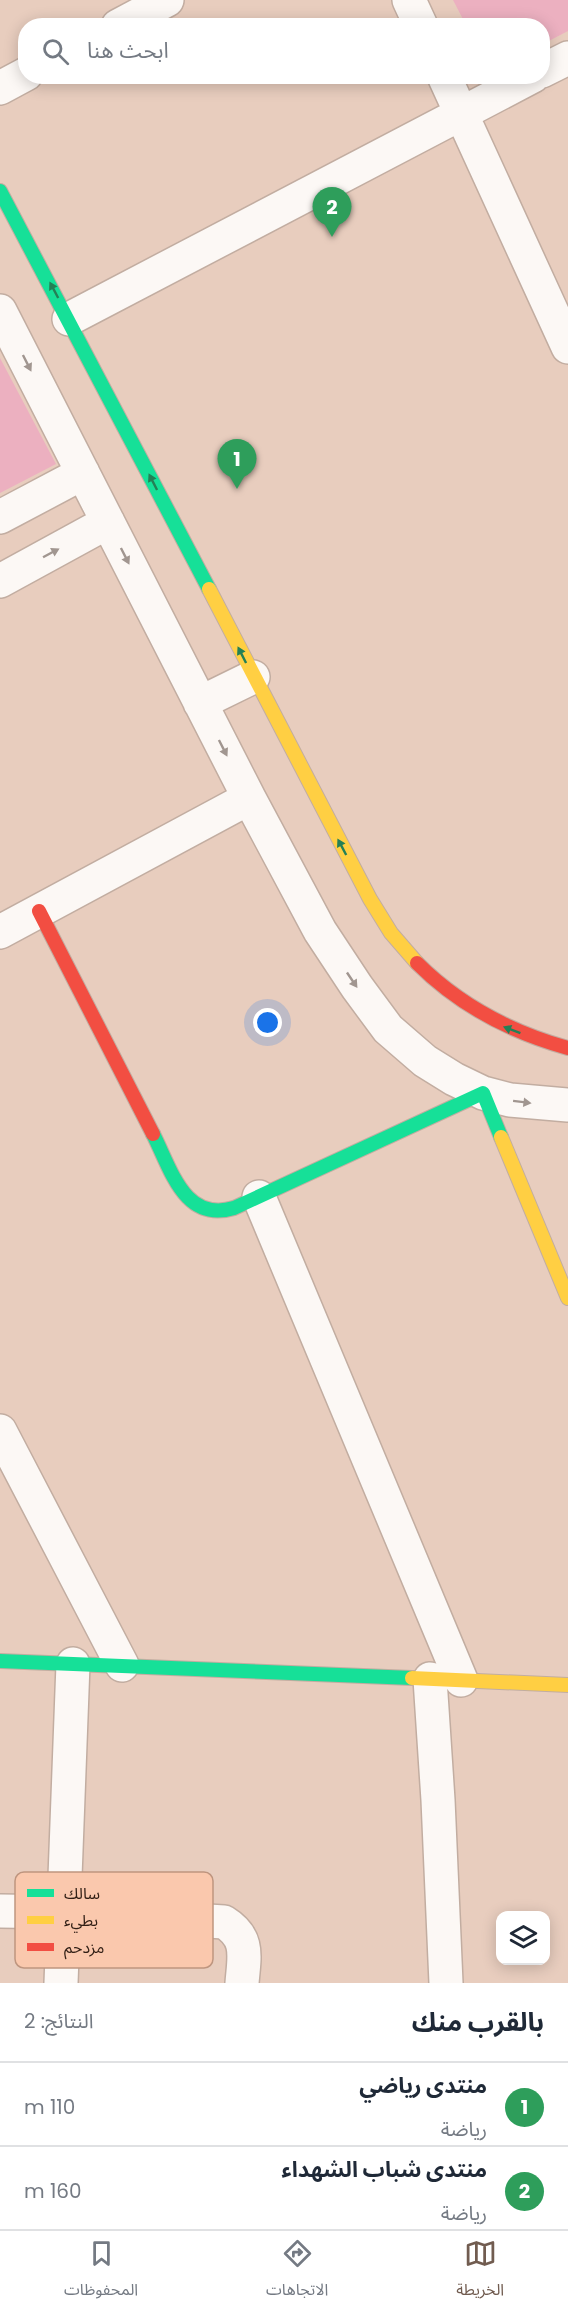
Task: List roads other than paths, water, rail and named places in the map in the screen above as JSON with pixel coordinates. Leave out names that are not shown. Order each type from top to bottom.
[{"type":"street","points":[[133,18],[167,0]]},
{"type":"street","points":[[409,0],[417,18]]},
{"type":"street","points":[[550,67],[568,58]]},
{"type":"street","points":[[0,88],[18,78]]},
{"type":"street","points":[[448,84],[568,347]]},
{"type":"street","points":[[69,319],[517,84]]},
{"type":"street","points":[[0,191],[69,319],[370,899],[394,938],[425,972],[461,1002],[501,1026],[568,1048]]},
{"type":"street","points":[[0,311],[249,798],[320,931],[357,987],[388,1029],[425,1061],[483,1094],[510,1100],[568,1105]]},
{"type":"street","points":[[0,517],[82,473]]},
{"type":"street","points":[[0,581],[108,522]]},
{"type":"street","points":[[200,703],[254,677]]},
{"type":"street","points":[[0,932],[249,798]]},
{"type":"street","points":[[39,911],[185,1197],[195,1206],[207,1212],[228,1210],[259,1197],[483,1094]]},
{"type":"street","points":[[483,1094],[568,1298]]},
{"type":"street","points":[[259,1197],[446,1679],[438,1800],[446,1983]]},
{"type":"street","points":[[0,1431],[122,1665]]},
{"type":"street","points":[[0,1660],[568,1685]]},
{"type":"street","points":[[65,1872],[73,1664]]},
{"type":"street","points":[[0,1911],[15,1911]]},
{"type":"street","points":[[213,1920],[224,1922],[234,1928],[241,1937],[244,1948],[242,1983]]},
{"type":"street","points":[[61,1983],[62,1968]]},
{"type":"place","name":"منتدى شباب الشهداء","points":[[332,237]]},
{"type":"place","name":"منتدى رياضي","points":[[237,489]]}]
